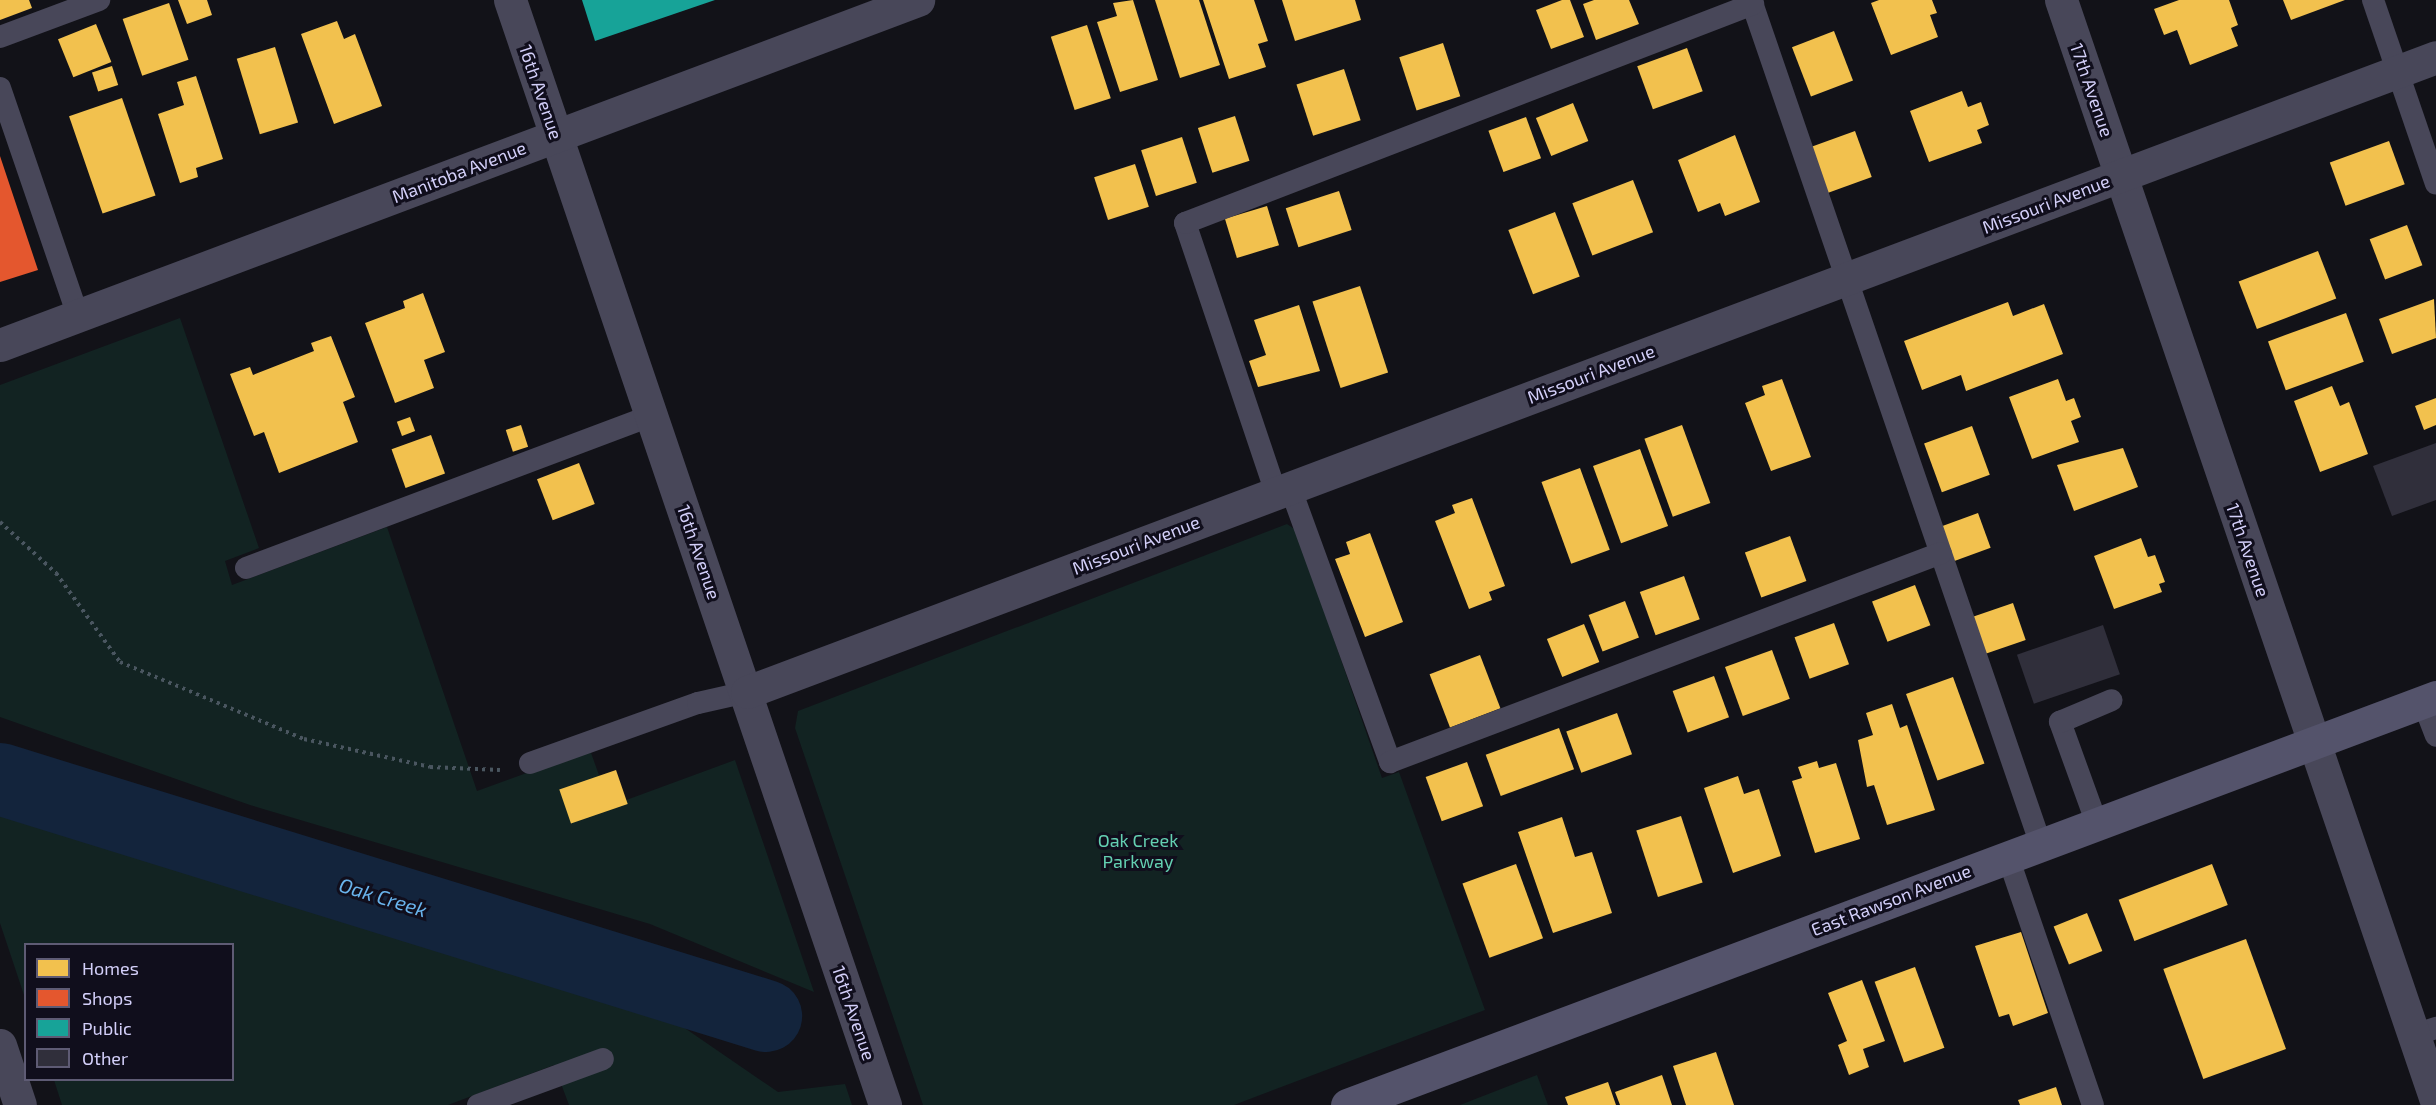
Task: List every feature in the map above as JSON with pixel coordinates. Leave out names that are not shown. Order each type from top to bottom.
[{"type":"main road","name":"East Rawson Avenue","points":[[1347,1105],[2430,699]]},
{"type":"street","name":"16th Avenue","points":[[510,0],[747,692],[885,1105]]},
{"type":"street","name":"Manitoba Avenue","points":[[0,345],[918,0]]},
{"type":"street","name":"17th Avenue","points":[[2061,0],[2314,742],[2425,1031],[2436,1100]]},
{"type":"street","name":"Missouri Avenue","points":[[747,692],[2436,57]]},
{"type":"street","points":[[0,1045],[20,1105]]},
{"type":"lane","points":[[0,37],[99,0]]},
{"type":"lane","points":[[2373,0],[2436,184]]},
{"type":"lane","points":[[1941,552],[1390,762],[1283,490],[1185,223],[1752,2],[1941,552],[2041,845]]},
{"type":"lane","points":[[0,88],[78,315]]},
{"type":"lane","points":[[246,568],[652,415]]},
{"type":"lane","points":[[530,763],[698,703],[747,692]]},
{"type":"lane","points":[[2430,699],[2436,736]]},
{"type":"lane","points":[[2097,824],[2060,722],[2112,700]]},
{"type":"lane","points":[[2008,856],[2093,1105]]},
{"type":"lane","points":[[478,1105],[603,1059]]},
{"type":"path","points":[[0,522],[56,573],[120,662],[304,739],[430,767],[489,771],[530,763]]},
{"type":"green space","points":[[180,318],[259,548],[225,561],[232,585],[387,527],[477,791],[590,750],[610,806],[735,760],[814,992],[650,924],[250,805],[0,717],[0,385]]},
{"type":"green space","name":"Oak Creek Parkway","points":[[1287,524],[1296,530],[1382,778],[1399,772],[1485,1010],[1234,1105],[923,1105],[795,728],[798,711]]},
{"type":"green space","points":[[0,792],[638,996],[778,1092],[845,1084],[852,1105],[569,1105],[554,1065],[448,1105],[62,1105],[54,1081],[234,1081],[234,943],[24,943],[24,995],[0,923]]},
{"type":"green space","points":[[1537,1075],[1548,1105],[1460,1105]]},
{"type":"building: Homes","points":[[0,0],[29,0],[32,8],[0,20]]},
{"type":"building: Homes","points":[[178,0],[207,0],[212,15],[187,24]]},
{"type":"building: Homes","points":[[1133,0],[1158,80],[1120,92],[1097,22],[1117,16],[1113,3]]},
{"type":"building: Homes","points":[[1155,0],[1199,0],[1220,65],[1180,78]]},
{"type":"building: Homes","points":[[1203,0],[1254,0],[1268,41],[1258,44],[1266,67],[1229,79]]},
{"type":"building: Homes","points":[[1282,0],[1355,0],[1361,20],[1295,41]]},
{"type":"building: Homes","points":[[1562,0],[1570,0],[1584,37],[1551,49],[1536,10]]},
{"type":"building: Homes","points":[[1594,0],[1629,0],[1639,24],[1596,40],[1583,4]]},
{"type":"building: Homes","points":[[1879,0],[1932,0],[1937,13],[1930,15],[1938,37],[1891,55],[1871,3]]},
{"type":"building: Homes","points":[[2179,0],[2229,0],[2238,25],[2231,28],[2238,46],[2190,65],[2177,30],[2164,35],[2154,9]]},
{"type":"building: Homes","points":[[2283,0],[2345,0],[2291,20]]},
{"type":"building: Homes","points":[[169,3],[189,60],[142,76],[123,19]]},
{"type":"building: Homes","points":[[337,21],[344,39],[355,34],[382,106],[334,124],[301,34]]},
{"type":"building: Homes","points":[[96,24],[111,62],[73,77],[58,39]]},
{"type":"building: Homes","points":[[1087,25],[1111,98],[1075,110],[1051,37]]},
{"type":"building: Homes","points":[[1834,31],[1853,80],[1811,97],[1792,47]]},
{"type":"building: Homes","points":[[1443,43],[1460,96],[1417,110],[1399,57]]},
{"type":"building: Homes","points":[[275,47],[298,123],[260,134],[237,59]]},
{"type":"building: Homes","points":[[1687,48],[1703,91],[1653,109],[1637,66]]},
{"type":"building: Homes","points":[[112,66],[118,85],[98,92],[92,72]]},
{"type":"building: Homes","points":[[1344,69],[1361,120],[1313,136],[1296,84]]},
{"type":"building: Homes","points":[[196,76],[223,159],[196,168],[198,177],[180,183],[158,114],[184,105],[177,82]]},
{"type":"building: Homes","points":[[1962,91],[1968,107],[1981,102],[1989,125],[1977,130],[1982,143],[1929,162],[1910,111]]},
{"type":"building: Homes","points":[[122,98],[156,195],[103,214],[69,116]]},
{"type":"building: Homes","points":[[1573,103],[1588,141],[1551,156],[1536,118]]},
{"type":"building: Homes","points":[[1235,116],[1250,161],[1212,173],[1198,128]]},
{"type":"building: Homes","points":[[1526,117],[1541,158],[1503,172],[1488,131]]},
{"type":"building: Homes","points":[[1855,131],[1872,177],[1828,193],[1811,147]]},
{"type":"building: Homes","points":[[1735,135],[1760,202],[1725,216],[1720,203],[1698,212],[1678,160]]},
{"type":"building: Homes","points":[[1182,137],[1197,183],[1156,196],[1141,150]]},
{"type":"building: Homes","points":[[2389,141],[2405,184],[2346,206],[2330,163]]},
{"type":"building: Homes","points":[[1135,164],[1149,207],[1108,220],[1094,177]]},
{"type":"building: Homes","points":[[1633,180],[1653,232],[1592,256],[1572,203]]},
{"type":"building: Homes","points":[[1339,191],[1352,230],[1298,247],[1286,208]]},
{"type":"building: Homes","points":[[1267,206],[1279,245],[1237,258],[1225,219]]},
{"type":"building: Homes","points":[[1555,212],[1580,276],[1533,294],[1508,230]]},
{"type":"building: Homes","points":[[2407,225],[2422,265],[2385,279],[2370,239]]},
{"type":"building: Homes","points":[[2318,251],[2336,299],[2257,329],[2239,281]]},
{"type":"building: Homes","points":[[1360,286],[1388,373],[1341,388],[1312,301]]},
{"type":"building: Homes","points":[[423,293],[445,352],[424,360],[434,388],[395,403],[365,323],[405,308],[403,301]]},
{"type":"building: Homes","points":[[2434,299],[2436,338],[2392,354],[2379,319]]},
{"type":"building: Homes","points":[[2008,302],[2013,316],[2044,304],[2063,354],[1966,391],[1961,375],[1922,390],[1904,341]]},
{"type":"building: Homes","points":[[1299,305],[1320,371],[1258,387],[1249,361],[1266,355],[1254,320]]},
{"type":"building: Homes","points":[[2346,313],[2364,362],[2286,390],[2268,341]]},
{"type":"building: Homes","points":[[331,336],[355,397],[343,402],[358,442],[279,473],[264,432],[254,436],[230,374],[250,367],[253,375],[314,351],[311,343]]},
{"type":"building: Homes","points":[[1782,379],[1811,457],[1771,471],[1745,403],[1765,395],[1762,386]]},
{"type":"building: Homes","points":[[2058,379],[2066,401],[2074,398],[2081,417],[2071,421],[2079,442],[2032,459],[2009,397]]},
{"type":"building: Homes","points":[[2332,386],[2340,406],[2349,402],[2368,454],[2320,472],[2294,401]]},
{"type":"building: Homes","points":[[2436,398],[2436,425],[2424,430],[2415,406]]},
{"type":"building: Homes","points":[[410,417],[415,431],[402,436],[397,422]]},
{"type":"building: Homes","points":[[521,425],[528,447],[513,452],[506,430]]},
{"type":"building: Homes","points":[[1682,425],[1710,503],[1673,517],[1644,439]]},
{"type":"building: Homes","points":[[1972,426],[1990,475],[1942,492],[1924,443]]},
{"type":"building: Homes","points":[[431,435],[445,474],[406,488],[392,449]]},
{"type":"building: Homes","points":[[2123,448],[2138,487],[2074,511],[2057,465]]},
{"type":"building: Homes","points":[[1640,449],[1668,526],[1621,543],[1593,466]]},
{"type":"building: Homes","points":[[579,463],[595,504],[553,520],[537,479]]},
{"type":"building: Homes","points":[[1580,468],[1610,550],[1571,564],[1541,482]]},
{"type":"building: Homes","points":[[1472,498],[1505,586],[1489,592],[1492,600],[1469,609],[1435,521],[1455,513],[1452,505]]},
{"type":"building: Homes","points":[[1978,513],[1991,548],[1953,561],[1940,527]]},
{"type":"building: Homes","points":[[1370,533],[1403,622],[1365,637],[1335,559],[1350,554],[1346,542]]},
{"type":"building: Homes","points":[[1790,536],[1806,581],[1761,598],[1745,552]]},
{"type":"building: Homes","points":[[2141,538],[2148,557],[2155,555],[2165,582],[2159,584],[2162,592],[2114,609],[2094,556]]},
{"type":"building: Homes","points":[[1684,576],[1700,619],[1656,635],[1640,592]]},
{"type":"building: Homes","points":[[1915,585],[1930,625],[1887,642],[1872,601]]},
{"type":"building: Homes","points":[[1625,601],[1639,637],[1603,651],[1589,615]]},
{"type":"building: Homes","points":[[2013,603],[2026,640],[1981,655],[1969,618]]},
{"type":"building: Homes","points":[[1834,623],[1849,664],[1810,679],[1795,637]]},
{"type":"building: Homes","points":[[1584,624],[1599,662],[1562,677],[1547,639]]},
{"type":"building: Homes","points":[[1772,650],[1790,699],[1743,716],[1725,667]]},
{"type":"building: Homes","points":[[1480,655],[1500,708],[1450,728],[1430,674]]},
{"type":"building: Homes","points":[[1714,676],[1729,717],[1688,732],[1673,691]]},
{"type":"building: Homes","points":[[1953,677],[1984,763],[1937,781],[1906,694]]},
{"type":"building: Homes","points":[[1892,704],[1900,728],[1907,725],[1935,810],[1887,825],[1874,785],[1867,787],[1858,740],[1873,735],[1866,713]]},
{"type":"building: Homes","points":[[1617,713],[1632,754],[1581,773],[1566,731]]},
{"type":"building: Homes","points":[[1559,728],[1574,769],[1501,796],[1486,755]]},
{"type":"building: Homes","points":[[1817,761],[1819,768],[1836,763],[1860,839],[1815,853],[1792,781],[1802,778],[1798,767]]},
{"type":"building: Homes","points":[[1467,762],[1483,806],[1442,821],[1426,777]]},
{"type":"building: Homes","points":[[616,770],[628,804],[571,824],[559,790]]},
{"type":"building: Homes","points":[[1738,776],[1744,794],[1759,789],[1781,856],[1733,873],[1704,788]]},
{"type":"building: Homes","points":[[1681,816],[1703,883],[1658,897],[1636,831]]},
{"type":"building: Homes","points":[[1562,817],[1575,857],[1592,852],[1612,913],[1553,933],[1518,832]]},
{"type":"building: Homes","points":[[1516,864],[1543,938],[1489,958],[1462,883]]},
{"type":"building: Homes","points":[[2212,864],[2228,905],[2134,941],[2119,900]]},
{"type":"building: Homes","points":[[2087,913],[2102,951],[2069,965],[2054,926]]},
{"type":"building: Homes","points":[[2021,932],[2048,1013],[2013,1026],[2009,1014],[1999,1017],[1975,946]]},
{"type":"building: Homes","points":[[2246,939],[2286,1049],[2203,1079],[2163,969]]},
{"type":"building: Homes","points":[[1915,967],[1944,1048],[1904,1063],[1875,982]]},
{"type":"building: Homes","points":[[1862,980],[1885,1041],[1863,1049],[1869,1067],[1849,1075],[1838,1045],[1847,1041],[1828,993]]},
{"type":"building: Homes","points":[[1716,1052],[1734,1105],[1686,1105],[1673,1066]]},
{"type":"building: Homes","points":[[1662,1075],[1672,1105],[1620,1105],[1615,1092]]},
{"type":"building: Homes","points":[[1608,1082],[1616,1105],[1568,1105],[1565,1097]]},
{"type":"building: Homes","points":[[2056,1087],[2062,1105],[2020,1105],[2018,1100]]},
{"type":"building: Shops","points":[[0,156],[38,270],[0,282]]},
{"type":"building: Public","points":[[582,0],[715,0],[595,41]]},
{"type":"building: Other","points":[[2436,443],[2436,500],[2392,516],[2373,466]]},
{"type":"building: Other","points":[[2103,625],[2120,674],[2034,704],[2017,655]]},
{"type":"waterway","name":"Oak Creek","points":[[0,779],[766,1016]]}]
